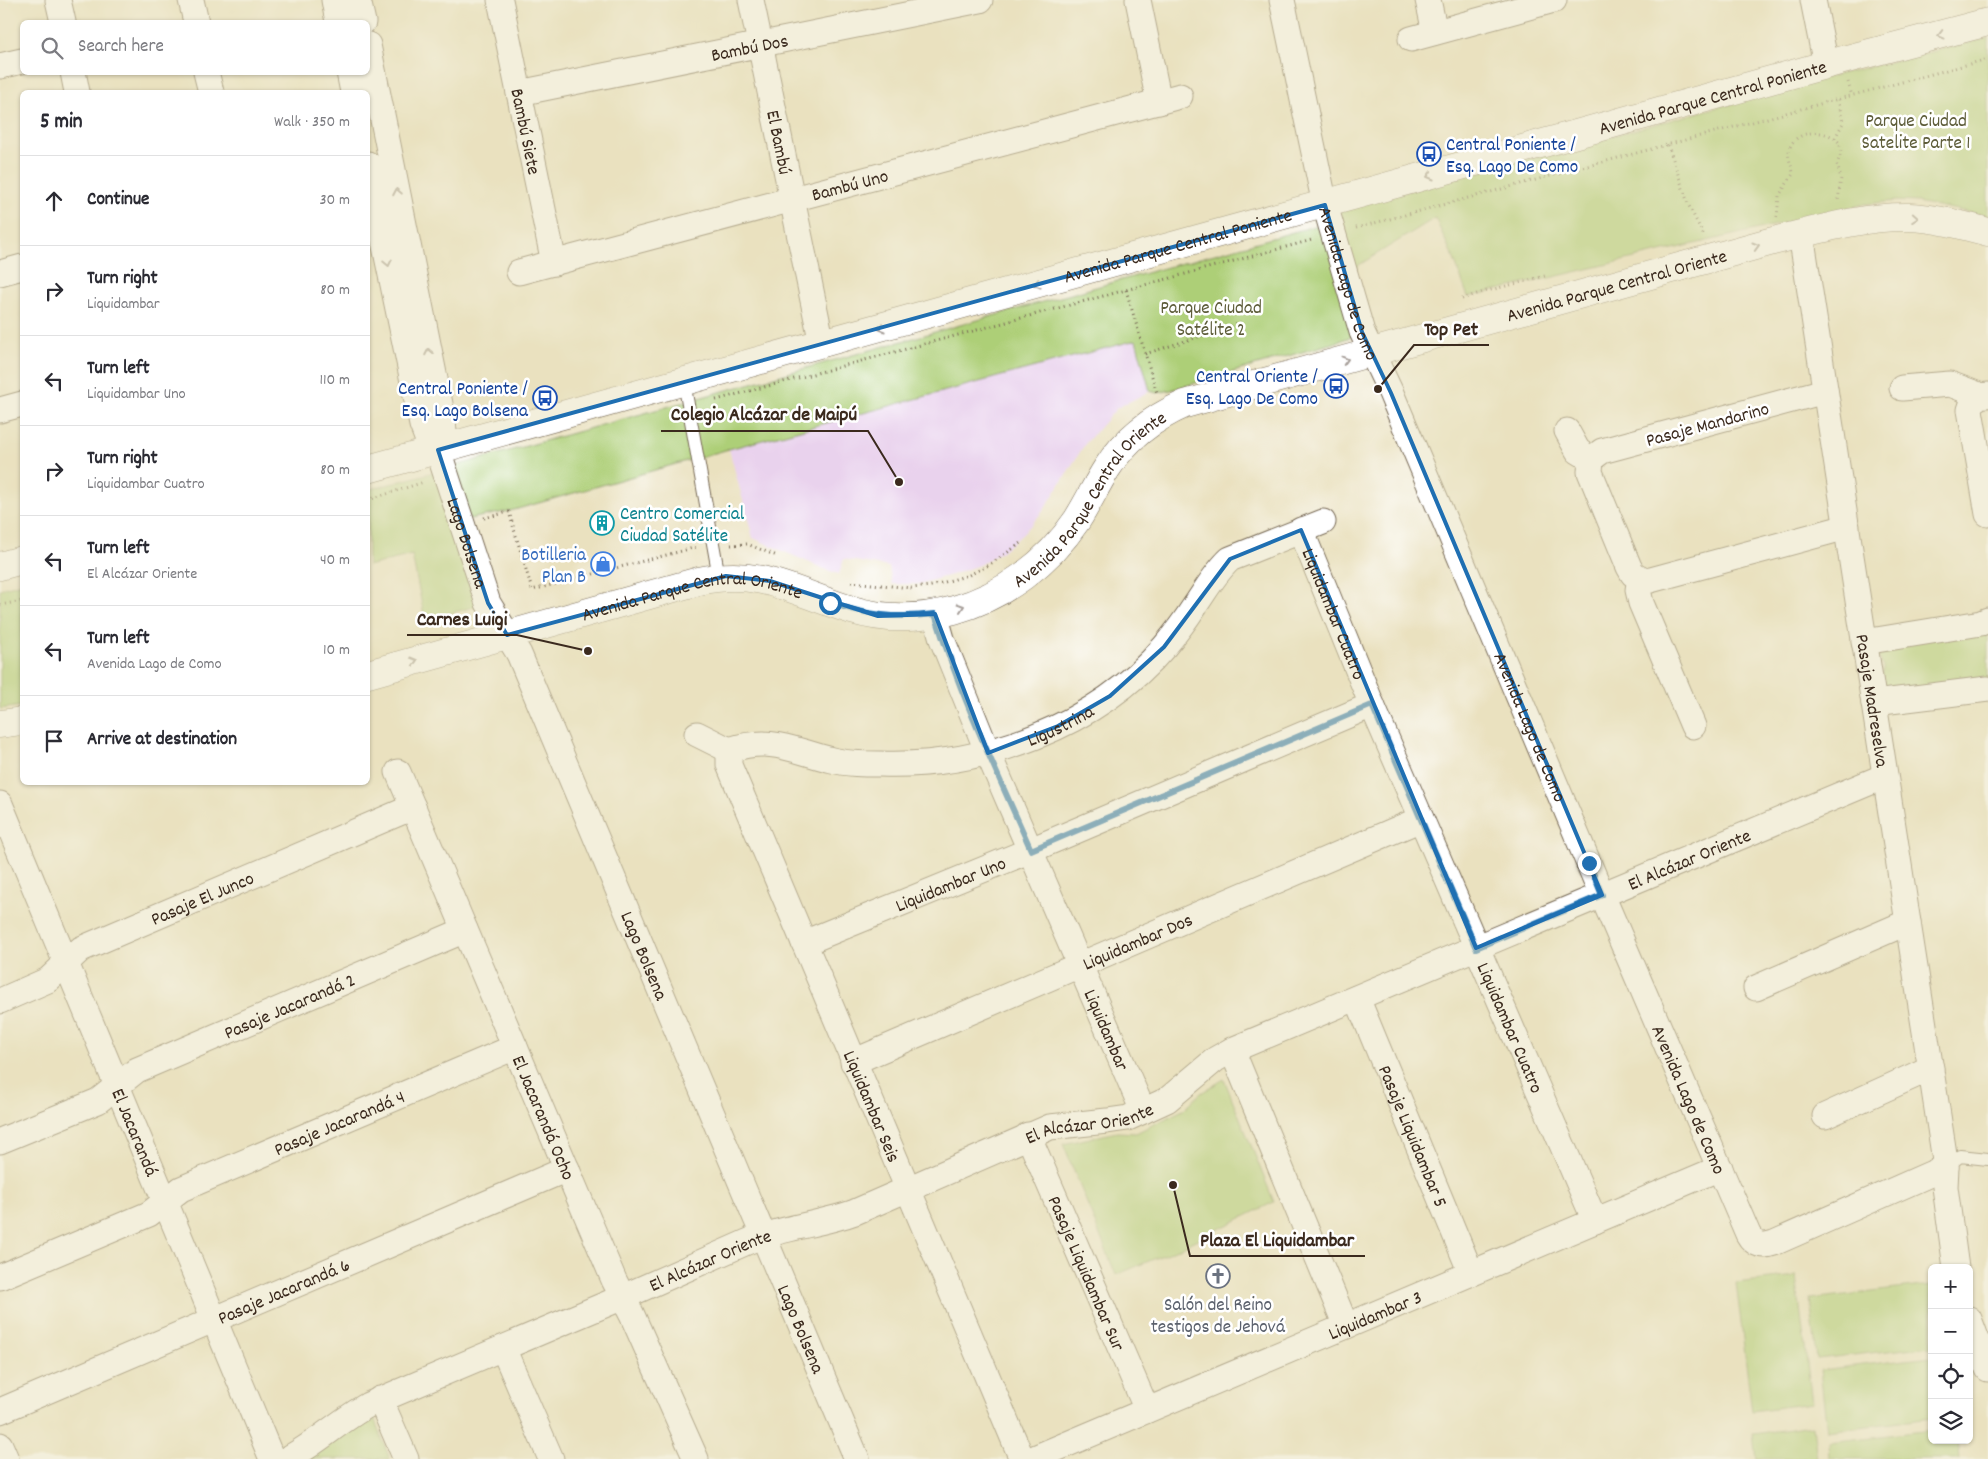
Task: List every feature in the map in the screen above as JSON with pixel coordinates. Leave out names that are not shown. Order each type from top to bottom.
[{"type":"street","points":[[58,0],[63,20]]},
{"type":"street","points":[[191,0],[196,20]]},
{"type":"street","points":[[334,0],[338,20]]},
{"type":"street","points":[[358,0],[363,20]]},
{"type":"street","name":"Bambú Siete","points":[[500,0],[554,263]]},
{"type":"street","name":"El Bambú","points":[[751,0],[822,344]]},
{"type":"street","name":"Bambú Dos","points":[[519,93],[980,0]]},
{"type":"street","name":"Bambú Uno","points":[[519,272],[1170,99],[1138,0]]},
{"type":"street","name":"Avenida Lago de Como","points":[[1282,0],[1325,205],[1362,332],[1391,393],[1602,895],[1750,1239],[1760,1245],[1767,1246],[1946,1167]]},
{"type":"street","points":[[1428,0],[1435,32]]},
{"type":"street","points":[[1411,39],[1554,0]]},
{"type":"street","points":[[1812,0],[1826,65]]},
{"type":"street","name":"Avenida Parque Central Poniente","points":[[370,469],[441,462],[686,395],[822,344],[1826,65],[1988,22]]},
{"type":"street","points":[[0,66],[20,61]]},
{"type":"street","points":[[74,75],[78,90]]},
{"type":"street","points":[[207,75],[210,90]]},
{"type":"street","points":[[350,75],[353,90]]},
{"type":"street","points":[[370,75],[375,160],[443,419],[444,433],[441,462]]},
{"type":"street","name":"Avenida Parque Central Oriente","points":[[370,673],[507,634],[719,577],[739,576],[770,581],[854,611],[878,616],[935,614],[973,604],[991,596],[1021,578],[1061,542],[1117,454],[1141,429],[1169,410],[1201,398],[1801,234],[1863,221],[1907,217],[1934,219],[1988,232]]},
{"type":"street","name":"Pasaje Madreselva","points":[[1801,234],[1946,1167],[1945,1188],[1955,1264]]},
{"type":"street","points":[[0,273],[20,268]]},
{"type":"street","points":[[1902,388],[1950,384],[1983,395]]},
{"type":"street","name":"Pasaje Mandarino","points":[[1591,459],[1602,451],[1825,391]]},
{"type":"street","points":[[1983,395],[1972,403],[1970,410],[1988,514]]},
{"type":"street","points":[[0,410],[20,405]]},
{"type":"street","points":[[1567,431],[1578,451],[1591,459],[1590,472],[1629,567],[1633,574],[1647,581],[1847,527]]},
{"type":"street","name":"Lago Bolsena","points":[[441,462],[488,603],[519,654],[857,1459]]},
{"type":"street","name":"Liquidambar Cuatro","points":[[1312,526],[1372,705],[1595,1221]]},
{"type":"street","name":"Ligustrina","points":[[729,750],[752,744],[766,743],[786,746],[833,760],[886,764],[928,762],[988,753],[1058,726],[1110,696],[1132,679],[1164,647],[1194,609],[1216,573],[1230,559],[1312,526]]},
{"type":"street","points":[[0,566],[20,561]]},
{"type":"street","points":[[1640,578],[1638,590],[1641,603],[1693,726]]},
{"type":"street","name":"Liquidambar","points":[[935,614],[942,638],[988,753],[1143,1112]]},
{"type":"street","points":[[1864,642],[1981,623],[1988,620]]},
{"type":"street","points":[[1874,703],[1988,689]]},
{"type":"street","name":"Liquidambar Uno","points":[[804,943],[1031,850],[1372,705]]},
{"type":"street","points":[[0,724],[20,721]]},
{"type":"street","points":[[696,734],[729,750]]},
{"type":"street","name":"Liquidambar Seis","points":[[729,750],[729,765],[1022,1459]]},
{"type":"street","name":"El Jacarandá Ocho","points":[[398,772],[567,1169],[696,1459]]},
{"type":"street","name":"El Alcázar Oriente","points":[[287,1459],[314,1443],[355,1412],[380,1400],[623,1297],[763,1235],[838,1218],[1050,1127],[1128,1118],[1143,1112],[1167,1100],[1216,1059],[1232,1050],[1885,776]]},
{"type":"street","name":"El Jacarandá","points":[[0,804],[9,853],[66,963],[272,1459]]},
{"type":"street","name":"Pasaje El Junco","points":[[0,1001],[48,980],[81,950],[413,807]]},
{"type":"street","name":"Liquidambar Dos","points":[[853,1062],[1078,964],[1421,819]]},
{"type":"street","points":[[1756,988],[1908,922]]},
{"type":"street","name":"Pasaje Jacarandá 2","points":[[0,1141],[98,1101],[137,1070],[465,930]]},
{"type":"street","name":"Pasaje Liquidambar 5","points":[[1356,998],[1471,1273]]},
{"type":"street","name":"Pasaje Jacarandá 4","points":[[0,1277],[149,1214],[181,1188],[515,1047]]},
{"type":"street","points":[[1232,1050],[1346,1326]]},
{"type":"street","points":[[1825,1116],[1931,1068]]},
{"type":"street","name":"Pasaje Liquidambar Sur","points":[[1028,1135],[1147,1410]]},
{"type":"street","name":"Liquidambar 3","points":[[1032,1459],[1720,1168]]},
{"type":"street","name":"Pasaje Jacarandá 6","points":[[0,1411],[567,1169]]},
{"type":"street","points":[[1973,1330],[1988,1369]]},
{"type":"street","points":[[503,1348],[551,1459]]},
{"type":"street","points":[[380,1400],[406,1459]]},
{"type":"street","points":[[0,1445],[6,1459]]},
{"type":"lane","points":[[686,395],[719,577]]},
{"type":"lane","points":[[1946,1167],[1960,1156],[1988,1159]]},
{"type":"path","points":[[686,395],[1126,290],[1988,59]]},
{"type":"path","points":[[1835,138],[1843,123],[1838,99]]},
{"type":"path","points":[[1778,220],[1776,211],[1779,196],[1793,174],[1788,154],[1793,143],[1804,135],[1811,133],[1825,134],[1835,138],[1842,149],[1837,164],[1841,178],[1837,206]]},
{"type":"path","points":[[1668,145],[1689,206],[1704,236]]},
{"type":"path","points":[[1126,290],[1157,393],[1150,397]]},
{"type":"path","points":[[1145,354],[1241,323]]},
{"type":"path","points":[[370,499],[441,462]]},
{"type":"path","points":[[482,510],[484,519],[509,512],[532,590],[695,547],[747,544],[781,558]]},
{"type":"path","points":[[849,582],[911,588],[931,586],[969,575],[987,566],[1027,539]]},
{"type":"path","points":[[0,605],[20,601]]},
{"type":"highlighted area","points":[[1325,205],[1362,332],[1391,393],[1602,895],[1476,948],[1301,530],[1230,559],[1164,647],[1110,696],[1058,726],[988,753],[935,614],[878,616],[770,581],[726,576],[507,635],[488,603],[438,450]]},
{"type":"shaded area","points":[[1136,339],[1150,391],[1117,408],[1085,444],[1044,510],[1023,534],[1001,552],[979,565],[918,584],[892,584],[889,567],[844,559],[839,574],[753,538],[729,449]]},
{"type":"green space","name":"Parque Ciudad Satelite Parte 1","points":[[1988,38],[1988,216],[1917,202],[1897,201],[1865,204],[1468,297],[1454,259],[1435,218],[1359,265],[1355,272],[1335,211],[1840,74]]},
{"type":"green space","name":"Parque Ciudad Satélite 2","points":[[1322,224],[1362,332],[1340,341],[1157,393],[1150,391],[1136,340],[729,449],[514,510],[469,519],[455,466]]},
{"type":"green space","points":[[438,471],[481,605],[425,620],[412,555],[370,566],[370,489]]},
{"type":"green space","points":[[20,584],[20,706],[0,709],[0,589]]},
{"type":"green space","points":[[1988,626],[1988,684],[1882,694],[1883,667],[1877,653],[1882,647]]},
{"type":"green space","points":[[1224,1079],[1274,1202],[1182,1247],[1116,1275],[1063,1144],[1117,1132],[1136,1133],[1183,1110],[1201,1093]]},
{"type":"green space","points":[[1796,1276],[1812,1403],[1752,1411],[1736,1283]]},
{"type":"green space","points":[[1928,1285],[1928,1346],[1817,1359],[1810,1299]]},
{"type":"green space","points":[[1928,1357],[1928,1418],[1827,1431],[1820,1370]]},
{"type":"green space","points":[[373,1416],[390,1459],[308,1459]]},
{"type":"green space","points":[[1813,1426],[1817,1459],[1756,1459],[1753,1434]]},
{"type":"green space","points":[[1928,1430],[1928,1444],[1958,1444],[1960,1459],[1830,1459],[1829,1442]]},
{"type":"place","name":"Central Poniente / Esq. Lago De Como","points":[[1429,154]]},
{"type":"place","name":"Central Oriente / Esq. Lago De Como","points":[[1336,386]]},
{"type":"place","name":"Top Pet","points":[[1378,389]]},
{"type":"place","name":"Central Poniente / Esq. Lago Bolsena","points":[[545,398]]},
{"type":"place","name":"Colegio Alcázar de Maipú","points":[[899,482]]},
{"type":"place","name":"Centro Comercial Ciudad Satélite","points":[[602,523]]},
{"type":"place","name":"Botilleria Plan B","points":[[603,564]]},
{"type":"place","name":"Carnes Luigi","points":[[588,651]]},
{"type":"place","name":"Plaza El Liquidambar","points":[[1173,1185]]},
{"type":"place","name":"Salón del Reino testigos de Jehová","points":[[1218,1276]]},
{"type":"route","points":[[830,603],[878,616],[897,617],[935,614],[942,638],[988,753],[1031,850],[1372,705],[1476,948],[1602,895],[1589,863]]}]
